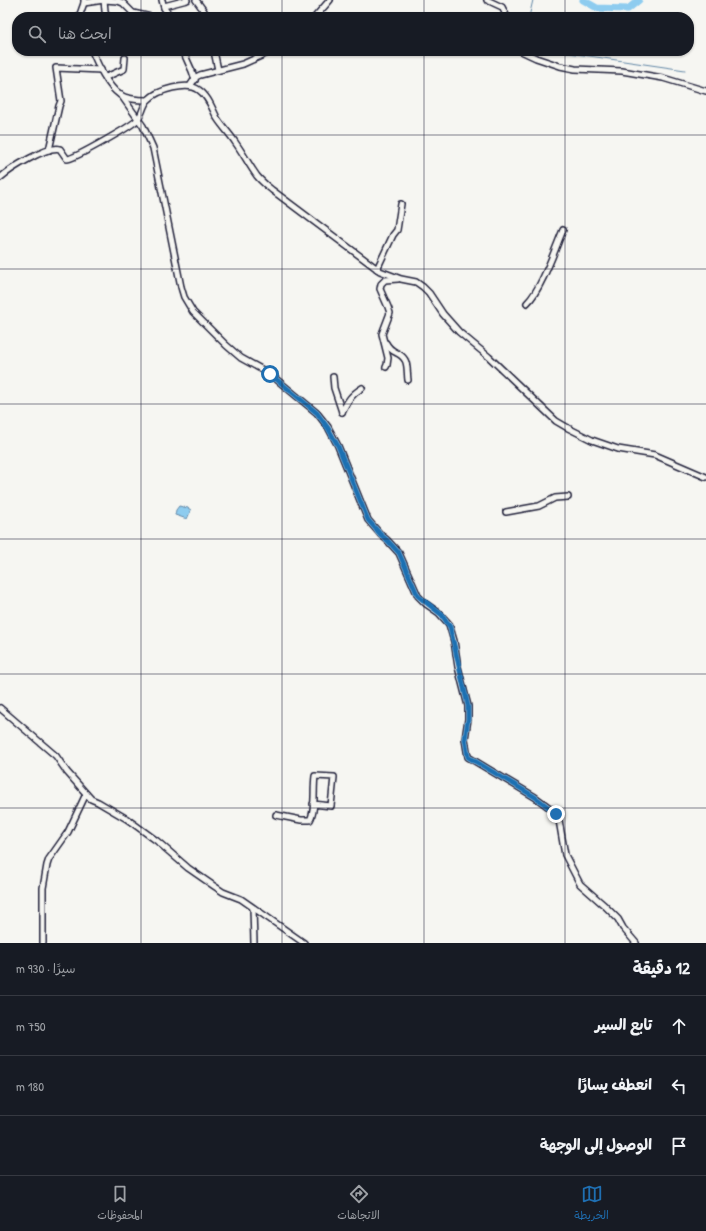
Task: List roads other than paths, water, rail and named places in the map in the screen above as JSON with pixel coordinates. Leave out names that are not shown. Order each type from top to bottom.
[{"type":"street","points":[[104,0],[105,12]]},
{"type":"street","points":[[81,12],[84,2],[104,0],[120,1],[132,12]]},
{"type":"street","points":[[162,0],[167,12]]},
{"type":"street","points":[[164,6],[187,0]]},
{"type":"street","points":[[196,0],[204,12]]},
{"type":"street","points":[[319,12],[330,0]]},
{"type":"street","points":[[487,0],[497,3],[502,7],[504,12]]},
{"type":"street","points":[[94,56],[110,84],[121,95],[138,119],[148,135],[153,148],[181,287],[187,304],[226,345],[241,358],[270,374],[317,413],[328,428],[338,446],[368,520],[399,553],[418,596],[442,615],[450,627],[468,706],[465,739],[468,757],[521,788],[554,812],[559,820],[565,855],[580,884],[618,919],[623,928],[636,943]]},
{"type":"street","points":[[185,56],[195,80]]},
{"type":"street","points":[[215,56],[218,70]]},
{"type":"street","points":[[190,86],[200,74],[251,62],[262,56]]},
{"type":"street","points":[[532,56],[560,66],[575,69],[622,71],[664,78],[706,92]]},
{"type":"street","points":[[106,77],[124,69],[125,58]]},
{"type":"street","points":[[49,150],[61,101],[56,68],[101,70]]},
{"type":"street","points":[[0,178],[21,163],[49,150],[59,149],[67,159],[70,160],[89,150],[138,119],[147,100],[169,89],[182,86],[194,86],[211,104],[217,118],[262,181],[285,201],[309,217],[346,247],[377,269],[386,274],[416,282],[425,289],[443,314],[459,332],[489,357],[556,421],[592,440],[618,449],[655,455],[706,477]]},
{"type":"street","points":[[121,95],[129,98],[147,100]]},
{"type":"street","points":[[377,269],[393,235],[397,230],[401,204]]},
{"type":"street","points":[[527,303],[531,300],[542,279],[563,230]]},
{"type":"street","points":[[386,367],[388,366],[388,358],[382,334],[390,313],[380,289],[381,284],[385,280],[401,279]]},
{"type":"street","points":[[384,338],[388,348],[406,360],[408,380]]},
{"type":"street","points":[[333,377],[334,388],[342,412],[350,397],[362,388]]},
{"type":"street","points":[[506,512],[539,506],[555,498],[568,497]]},
{"type":"street","points":[[0,708],[56,756],[67,772],[91,799],[127,820],[157,842],[188,868],[218,889],[238,897],[304,943]]},
{"type":"street","points":[[276,815],[301,820],[310,820],[312,816],[315,776],[334,777],[331,806],[313,804]]},
{"type":"street","points":[[43,943],[43,888],[47,865],[49,859],[68,832],[86,794]]},
{"type":"street","points":[[253,908],[254,943]]},
{"type":"water","points":[[179,506],[191,510],[187,519],[175,515]]},
{"type":"waterway","points":[[530,12],[533,0]]},
{"type":"waterway","points":[[583,0],[597,8],[628,9],[639,0]]},
{"type":"waterway","points":[[589,56],[685,70]]}]
